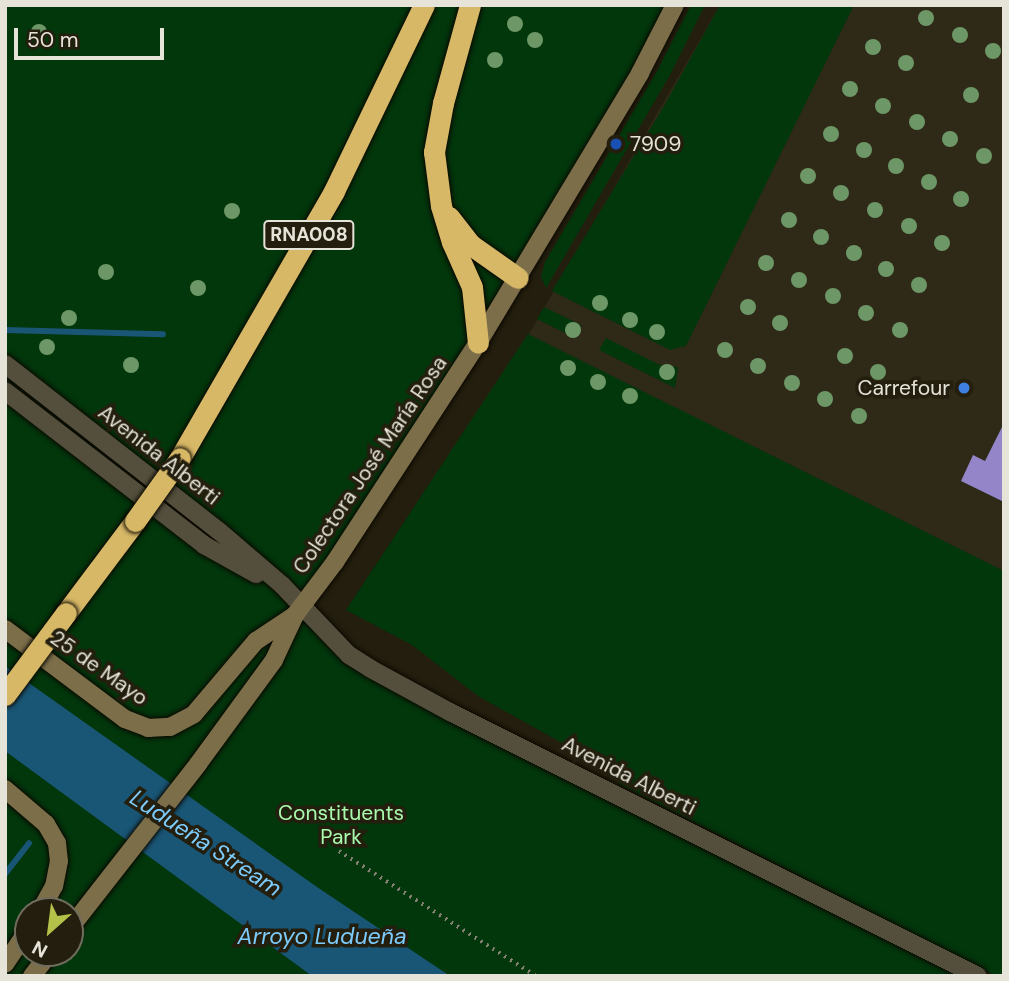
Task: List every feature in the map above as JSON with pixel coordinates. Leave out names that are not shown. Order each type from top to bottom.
[{"type":"highway","name":"RNA008","points":[[5,695],[180,458],[334,191],[424,5]]},
{"type":"highway","points":[[470,5],[443,103],[434,152],[441,206],[452,242],[472,287],[478,343]]},
{"type":"highway","points":[[441,206],[471,244],[518,278]]},
{"type":"main road","name":"Colectora José María Rosa","points":[[84,911],[198,764],[274,660],[299,611],[335,562],[518,278],[640,73],[675,5]]},
{"type":"main road","name":"25 de Mayo","points":[[5,629],[125,719],[148,728],[170,727],[194,713],[256,641],[299,611]]},
{"type":"main road","points":[[5,789],[46,824],[57,843],[59,861],[54,886],[48,897]]},
{"type":"street","name":"Avenida Alberti","points":[[5,364],[219,531],[282,585],[299,611],[349,655],[371,669],[450,712],[978,976]]},
{"type":"street","name":"Avenida Alberti","points":[[5,391],[204,545],[282,585]]},
{"type":"path","points":[[339,851],[536,976]]},
{"type":"shaded area","points":[[720,5],[1004,5],[1004,893],[367,581],[515,358]]},
{"type":"green space","name":"Constituents Park","points":[[5,5],[675,5],[640,73],[303,606],[349,655],[978,976],[5,976]]},
{"type":"green space","points":[[691,5],[705,5],[670,75],[546,288],[541,277],[545,262],[657,71]]},
{"type":"green space","points":[[720,5],[854,5],[686,346],[670,350],[552,291],[664,106]]},
{"type":"green space","points":[[544,307],[581,325],[575,338],[537,319]]},
{"type":"green space","points":[[528,334],[1004,571],[1004,976],[996,976],[621,785],[578,752],[478,696],[412,645],[346,610]]},
{"type":"green space","points":[[606,338],[660,365],[678,367],[675,388],[599,350]]},
{"type":"water","name":"Arroyo Ludueña","points":[[5,666],[317,887],[450,976],[312,976],[5,751]]},
{"type":"building","points":[[1004,423],[1004,502],[961,481],[973,455],[985,461]]},
{"type":"waterway","points":[[5,330],[163,334]]},
{"type":"waterway","points":[[5,874],[29,843]]},
{"type":"place","name":"7909","points":[[616,144]]},
{"type":"place","name":"Carrefour","points":[[964,388]]},
{"type":"water label","name":"Ludueña Stream","points":[[206,843]]}]
